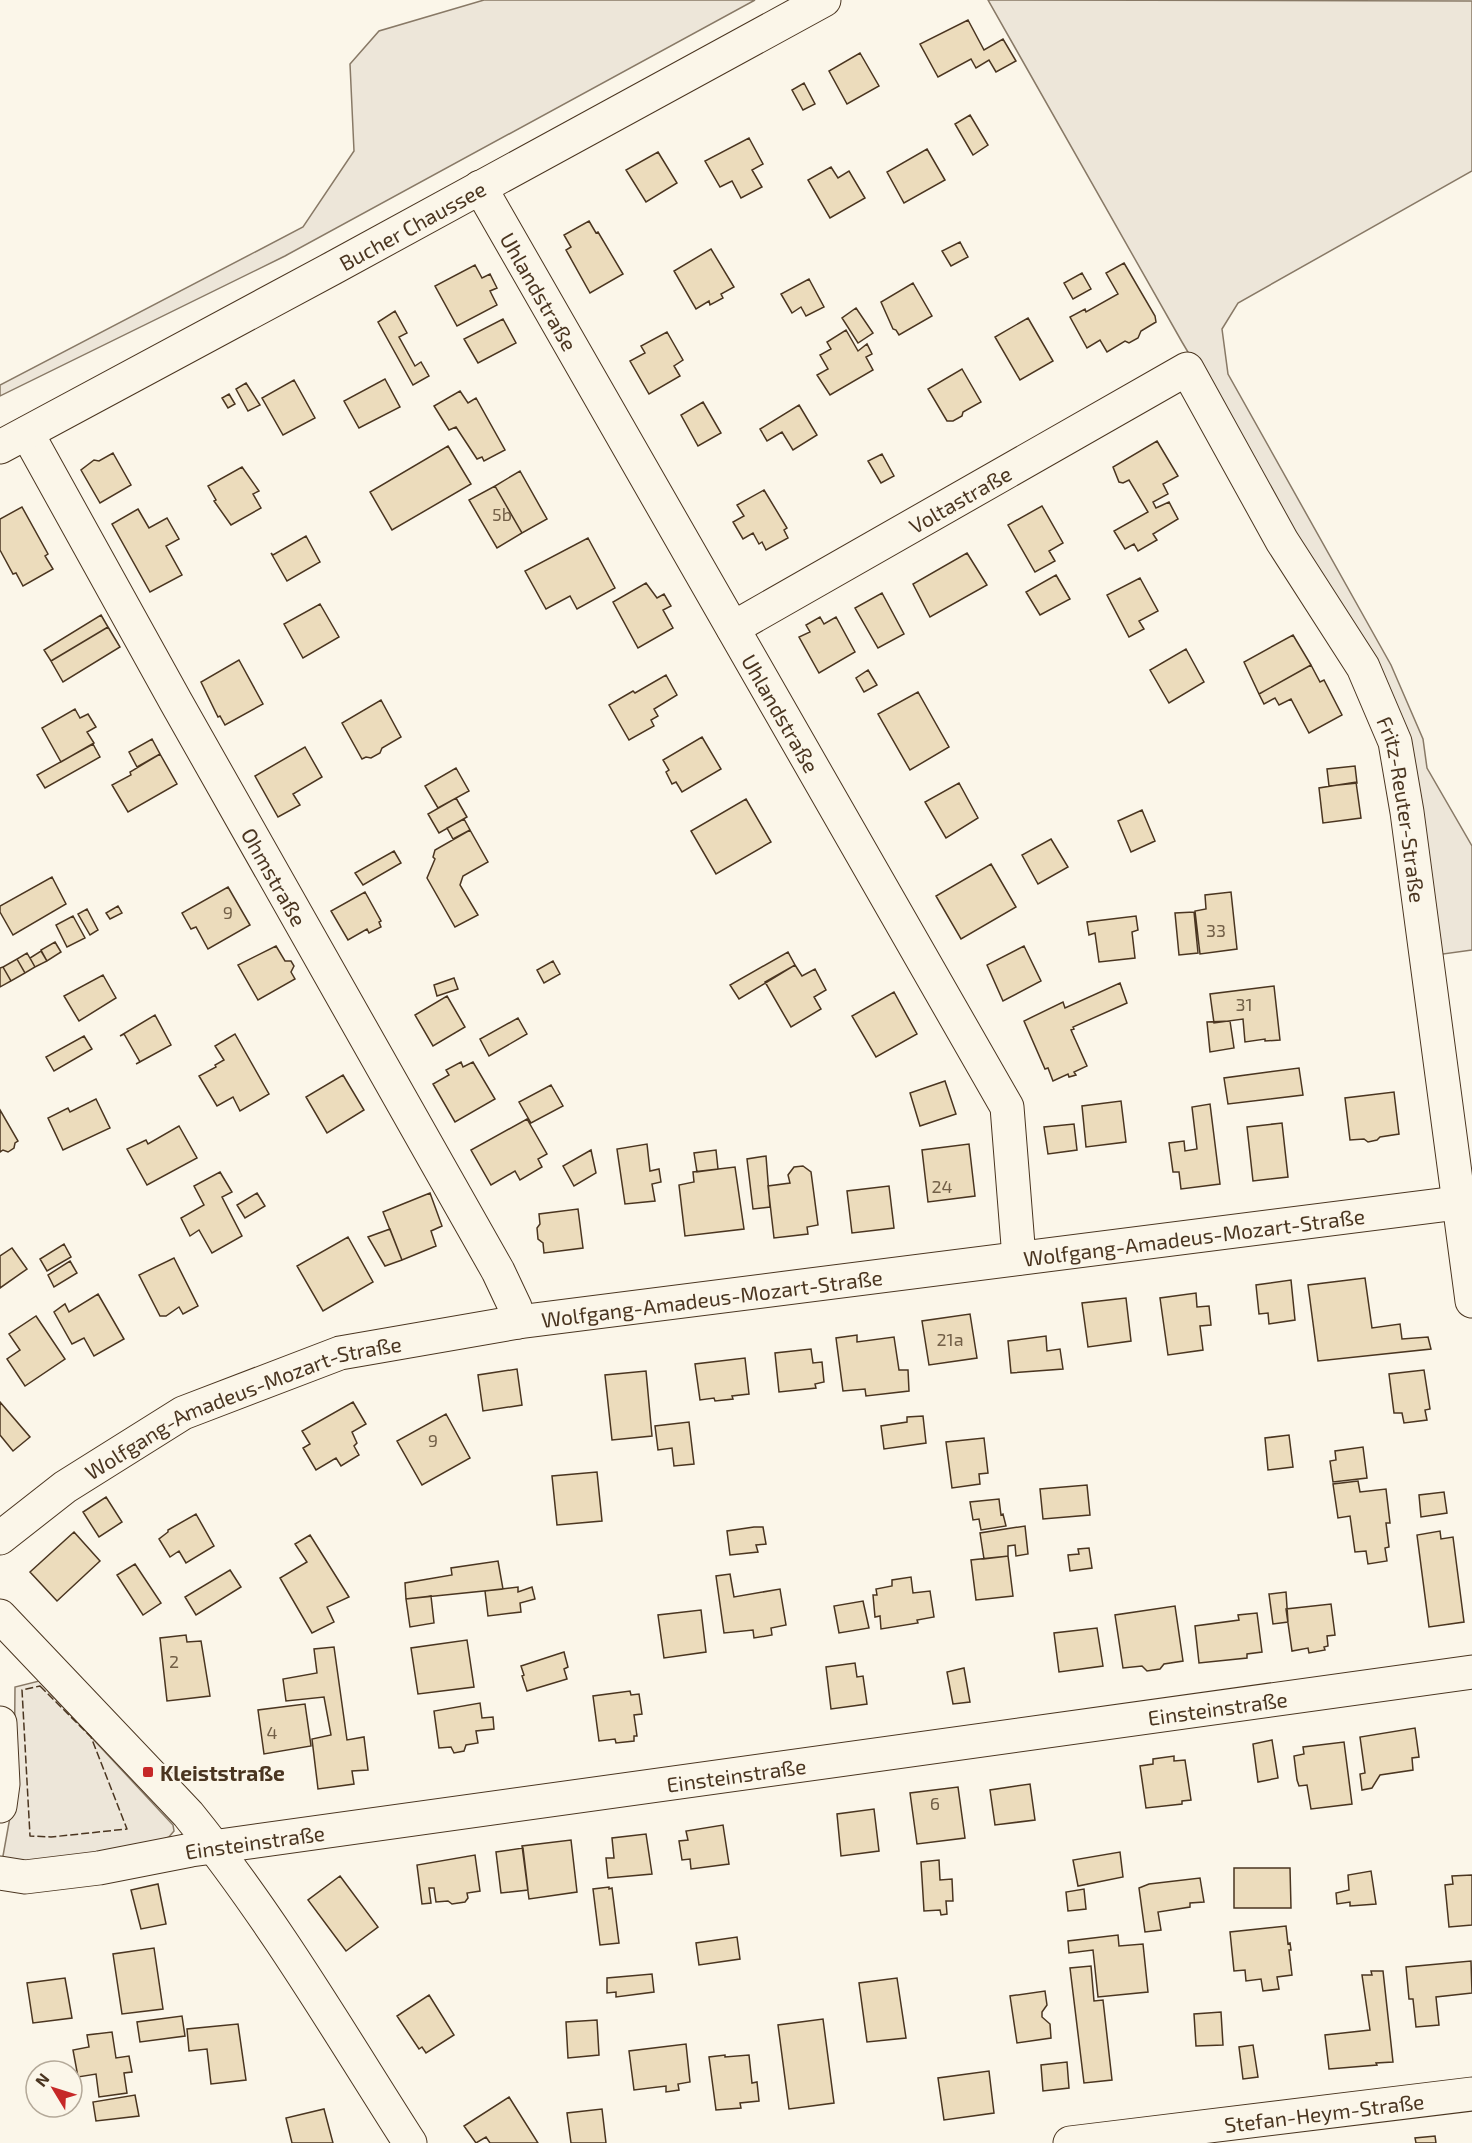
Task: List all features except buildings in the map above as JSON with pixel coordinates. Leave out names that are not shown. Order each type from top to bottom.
[{"type":"street","name":"Bucher Chaussee","points":[[14,440],[824,0]]},
{"type":"street","name":"Uhlandstraße","points":[[480,187],[1007,1107],[1019,1258]]},
{"type":"street","name":"Voltastraße","points":[[733,628],[1187,369]]},
{"type":"street","name":"Fritz-Reuter-Straße","points":[[1187,369],[1282,541],[1363,667],[1395,742],[1465,1202],[1472,1301]]},
{"type":"street","name":"Ohmstraße","points":[[14,440],[176,702],[498,1271],[515,1307],[518,1322]]},
{"type":"street","name":"Wolfgang-Amadeus-Mozart-Straße","points":[[0,1538],[65,1487],[183,1413],[340,1353],[518,1322],[1465,1202]]},
{"type":"street","points":[[3,1624],[188,1814],[216,1847],[410,2143]]},
{"type":"street","name":"Einsteinstraße","points":[[0,1873],[25,1877],[99,1868],[191,1850],[1472,1672]]},
{"type":"street","points":[[0,1723],[3,1784],[0,1806]]},
{"type":"street","name":"Stefan-Heym-Straße","points":[[1070,2143],[1472,2094]]},
{"type":"shaded area","points":[[484,0],[755,0],[285,256],[0,396],[0,385],[303,227],[354,151],[350,64],[379,31]]},
{"type":"shaded area","points":[[988,0],[1472,1],[1472,171],[1238,303],[1222,329],[1228,374],[1391,665],[1423,739],[1427,768],[1472,846],[1472,950],[1436,955],[1389,691],[1182,342]]},
{"type":"shaded area","points":[[39,1681],[173,1825],[174,1831],[169,1837],[132,1852],[1,1867],[14,1795],[15,1687]]},
{"type":"fence","points":[[40,1686],[91,1737],[127,1829],[51,1837],[30,1836],[22,1690],[40,1686]]},
{"type":"place","name":"Kleiststraße","points":[[148,1772]]}]
